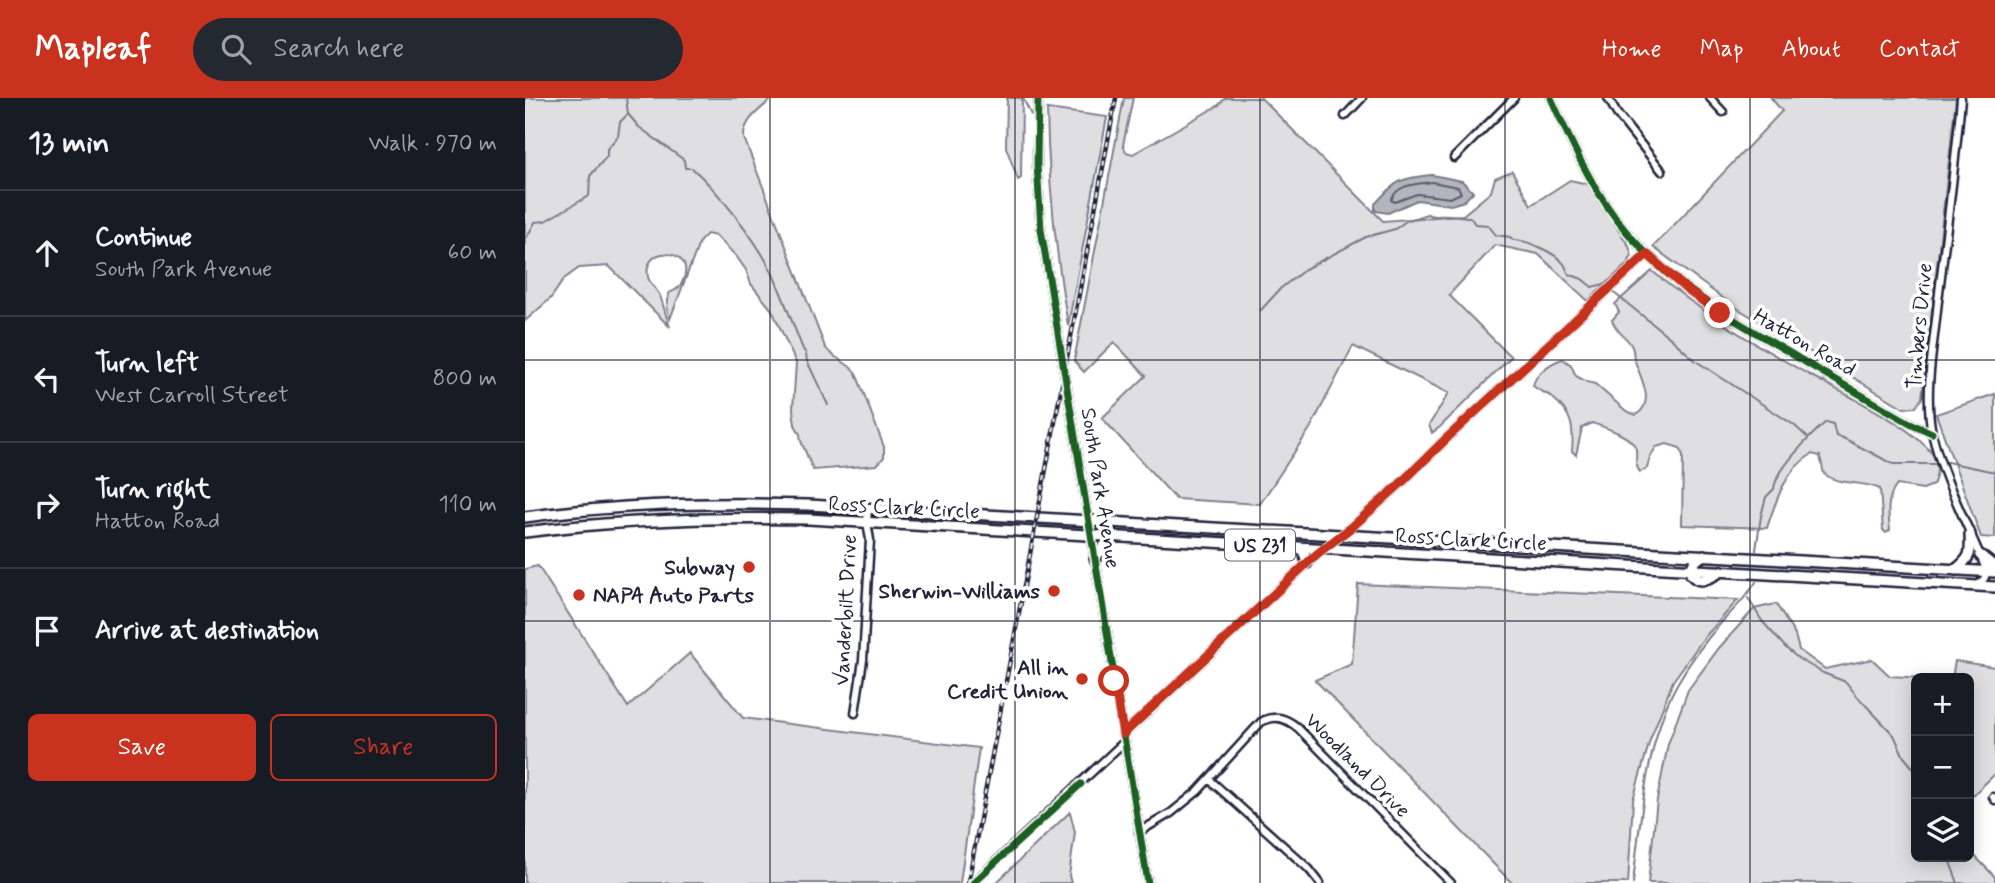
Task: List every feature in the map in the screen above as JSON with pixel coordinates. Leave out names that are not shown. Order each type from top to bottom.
[{"type":"highway","name":"Ross Clark Circle","points":[[530,516],[690,504],[764,503],[1992,570]]},
{"type":"highway","points":[[764,503],[765,518]]},
{"type":"highway","points":[[690,504],[691,519]]},
{"type":"highway","points":[[530,516],[538,530]]},
{"type":"highway","name":"Ross Clark Circle","points":[[525,532],[610,523],[765,518],[1995,587]]},
{"type":"highway","points":[[1161,524],[1161,539]]},
{"type":"highway","points":[[1252,544],[1253,530]]},
{"type":"highway","points":[[1955,570],[1970,554],[1970,534]]},
{"type":"highway","points":[[1095,559],[1115,536]]},
{"type":"highway","points":[[1299,547],[1304,552],[1307,563]]},
{"type":"highway","points":[[1587,549],[1587,564]]},
{"type":"highway","points":[[1691,570],[1693,564],[1704,555]]},
{"type":"highway","points":[[1980,555],[1992,570]]},
{"type":"highway","points":[[1977,586],[1995,595]]},
{"type":"street","name":"South Park Avenue","points":[[1038,98],[1039,206],[1147,883]]},
{"type":"street","points":[[1345,116],[1362,98]]},
{"type":"street","points":[[1454,158],[1514,98]]},
{"type":"street","name":"Hatton Road","points":[[1551,98],[1600,196],[1647,254],[1687,290],[1720,313],[1910,423],[1932,433]]},
{"type":"street","points":[[1608,98],[1617,114],[1662,172]]},
{"type":"street","points":[[1710,98],[1723,112]]},
{"type":"street","name":"Timbers Drive","points":[[1961,98],[1932,360],[1930,406],[1932,433],[1980,555]]},
{"type":"street","points":[[973,883],[1307,563],[1399,485],[1647,254]]},
{"type":"street","name":"Vanderbilt Drive","points":[[855,713],[863,660],[870,540],[867,508]]},
{"type":"street","points":[[1977,586],[1992,570]]},
{"type":"street","name":"Woodland Drive","points":[[1139,832],[1181,805],[1210,780],[1261,722],[1271,718],[1283,718],[1298,728],[1451,883]]},
{"type":"street","points":[[1210,780],[1309,869],[1320,883]]},
{"type":"shaded area","points":[[525,98],[773,98],[749,121],[744,138],[825,347],[856,373],[884,447],[884,457],[877,465],[813,470],[795,425],[793,409],[796,363],[772,310],[751,284],[746,270],[736,256],[716,236],[707,234],[700,241],[670,319],[667,308],[669,293],[682,284],[685,268],[682,261],[667,254],[659,255],[648,266],[649,280],[660,296],[670,327],[609,266],[579,268],[564,279],[551,298],[525,321]]},
{"type":"shaded area","points":[[1007,98],[1022,98],[1021,178],[1018,180],[1006,147]]},
{"type":"shaded area","points":[[1124,98],[1133,98],[1123,145],[1126,152],[1133,154],[1219,105],[1225,98],[1261,98],[1383,221],[1463,215],[1491,192],[1495,178],[1512,171],[1531,205],[1570,180],[1588,184],[1629,246],[1632,256],[1588,301],[1538,254],[1495,245],[1449,295],[1511,357],[1440,427],[1432,433],[1429,425],[1449,393],[1353,346],[1311,427],[1260,504],[1176,499],[1102,418],[1146,376],[1114,342],[1084,372],[1074,361]]},
{"type":"shaded area","points":[[1771,98],[1956,98],[1922,398],[1916,407],[1904,408],[1735,307],[1653,247],[1782,111]]},
{"type":"shaded area","points":[[1047,109],[1107,117],[1068,326],[1053,218]]},
{"type":"shaded area","points":[[1652,271],[1691,302],[1732,329],[1907,430],[1935,459],[1937,472],[1933,485],[1923,489],[1897,485],[1889,501],[1890,530],[1886,533],[1883,530],[1880,489],[1830,478],[1824,474],[1820,456],[1812,454],[1788,477],[1767,528],[1682,525],[1683,456],[1680,448],[1667,444],[1656,447],[1647,468],[1640,472],[1636,464],[1634,444],[1617,433],[1592,423],[1582,428],[1576,455],[1572,451],[1573,435],[1568,415],[1553,398],[1533,386],[1534,381],[1545,369],[1563,359],[1571,365],[1576,376],[1595,384],[1626,411],[1636,415],[1642,410],[1645,388],[1633,348],[1612,320],[1619,312],[1615,304]]},
{"type":"shaded area","points":[[1995,394],[1995,538],[1981,537],[1936,414]]},
{"type":"shaded area","points":[[538,566],[628,707],[690,653],[743,718],[979,748],[960,883],[525,883],[525,569]]},
{"type":"shaded area","points":[[1358,584],[1738,600],[1704,638],[1673,681],[1650,740],[1633,800],[1628,883],[1512,883],[1315,680],[1352,664]]},
{"type":"shaded area","points":[[1776,604],[1795,635],[1799,650],[1825,669],[1872,659],[1890,676],[1911,677],[1911,862],[1974,862],[1974,855],[1995,877],[1995,883],[1648,883],[1657,800],[1668,744],[1688,690],[1719,648],[1754,609]]},
{"type":"shaded area","points":[[1955,661],[1995,667],[1995,774],[1974,794],[1974,673],[1953,673]]},
{"type":"shaded area","points":[[1070,812],[1075,832],[1069,876],[1071,883],[996,883]]},
{"type":"water","points":[[1432,175],[1462,181],[1473,192],[1464,201],[1451,205],[1417,200],[1388,213],[1375,211],[1375,204],[1394,185],[1406,179]]},
{"type":"waterway","points":[[525,237],[535,222],[545,221],[589,196],[590,176],[607,156],[607,149],[618,136],[620,122],[628,114],[626,98]]},
{"type":"waterway","points":[[1023,98],[1031,115]]},
{"type":"waterway","points":[[628,114],[639,127],[684,160],[685,168],[692,168],[713,189],[756,244],[775,280],[807,361],[828,405]]},
{"type":"waterway","points":[[1261,310],[1281,288],[1307,268],[1366,237],[1395,229],[1406,221],[1427,214],[1470,217],[1475,224],[1488,225],[1496,235],[1510,237],[1548,251],[1564,264],[1569,274],[1592,287],[1604,284]]},
{"type":"waterway","points":[[1614,293],[1696,361],[1794,425],[1807,437]]},
{"type":"waterway","points":[[1756,550],[1766,497],[1774,489],[1787,463],[1826,422],[1833,424],[1836,436],[1893,464],[1939,464]]},
{"type":"waterway","points":[[1947,462],[1995,472]]},
{"type":"waterway","points":[[1633,883],[1646,781],[1658,729],[1667,706],[1677,684],[1698,652],[1756,582]]},
{"type":"waterway","points":[[1748,598],[1762,621],[1786,648],[1823,673],[1846,682],[1894,735],[1911,765]]},
{"type":"waterway","points":[[1950,862],[1958,883]]},
{"type":"railway","points":[[968,883],[1116,98]]},
{"type":"cycle path","points":[[1038,98],[1037,164],[1041,229],[1148,883]]},
{"type":"cycle path","points":[[1551,98],[1589,176],[1617,220],[1673,278],[1738,323],[1910,423],[1932,433]]},
{"type":"cycle path","points":[[1123,735],[1317,554],[1399,485],[1647,254]]},
{"type":"cycle path","points":[[973,883],[1081,784]]},
{"type":"place","name":"Subway","points":[[749,567]]},
{"type":"place","name":"Sherwin-Williams","points":[[1054,591]]},
{"type":"place","name":"NAPA Auto Parts","points":[[579,595]]},
{"type":"place","name":"All in Credit Union","points":[[1082,679]]},
{"type":"route","points":[[1114,681],[1123,734],[1317,554],[1399,485],[1647,254],[1687,290],[1720,313]]}]
